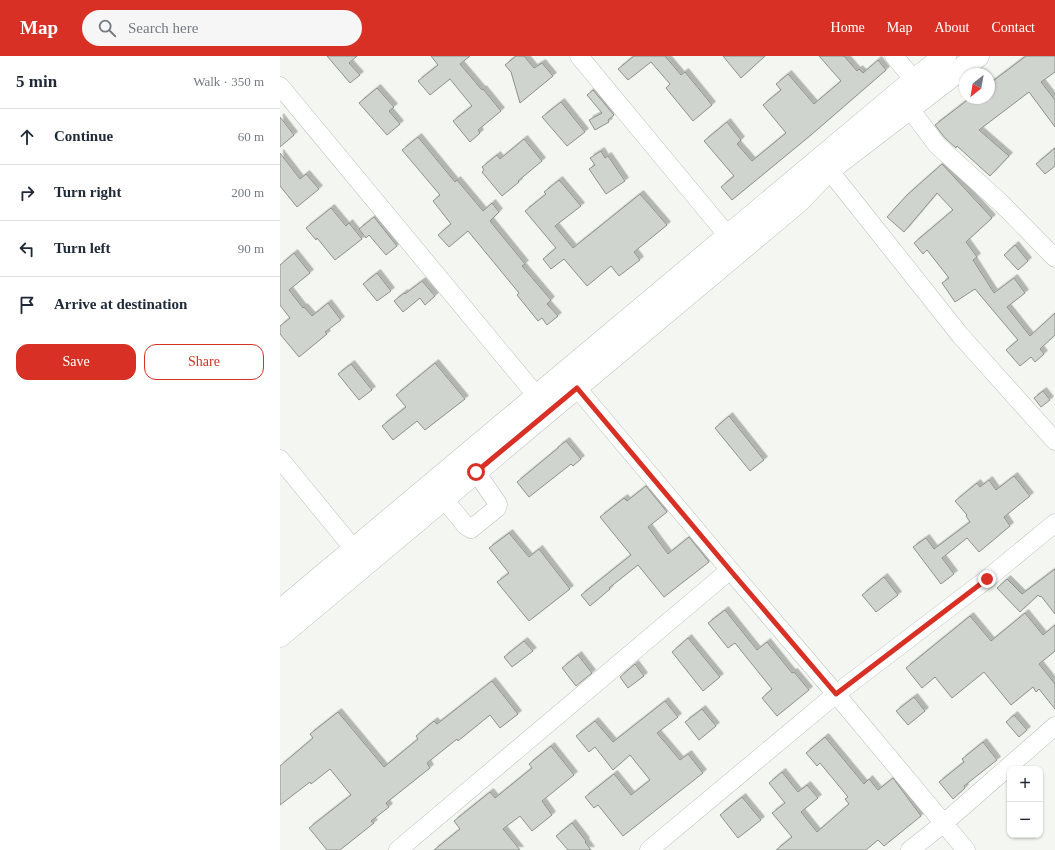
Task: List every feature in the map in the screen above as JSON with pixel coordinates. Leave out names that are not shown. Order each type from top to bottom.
[{"type":"main road","points":[[280,611],[444,498],[577,388],[798,202],[829,170],[916,95],[945,56]]},
{"type":"main road","points":[[280,636],[360,556],[536,395],[728,236],[916,95],[978,56]]},
{"type":"street","points":[[579,56],[728,236]]},
{"type":"street","points":[[894,56],[916,95],[937,145],[1002,204],[1055,258]]},
{"type":"street","points":[[280,86],[536,395]]},
{"type":"street","points":[[829,170],[960,335],[1055,441]]},
{"type":"street","points":[[577,388],[966,850]]},
{"type":"street","points":[[280,459],[360,556]]},
{"type":"street","points":[[444,498],[466,526],[471,528],[497,508],[498,504],[476,472]]},
{"type":"street","points":[[649,850],[836,694],[987,579],[1055,523]]},
{"type":"street","points":[[398,850],[730,570]]},
{"type":"street","points":[[910,850],[944,823],[1055,726]]},
{"type":"building","points":[[327,56],[357,56],[349,63],[360,75],[350,83]]},
{"type":"building","points":[[431,56],[470,56],[460,64],[501,111],[478,130],[480,133],[470,142],[453,121],[472,106],[450,79],[430,95],[418,81],[438,65]]},
{"type":"building","points":[[516,56],[524,56],[534,68],[542,63],[553,76],[520,103],[511,72],[505,65]]},
{"type":"building","points":[[634,56],[665,56],[681,75],[685,72],[712,105],[693,121],[666,88],[670,84],[651,62],[628,80],[618,69]]},
{"type":"building","points":[[723,56],[765,56],[741,78]]},
{"type":"building","points":[[819,56],[844,56],[857,71],[859,69],[863,73],[878,60],[886,70],[811,135],[732,200],[721,187],[734,176],[704,141],[727,122],[741,140],[737,144],[752,161],[786,133],[763,105],[781,90],[776,84],[788,74],[814,104],[841,81]]},
{"type":"building","points":[[1026,56],[1055,56],[1055,72],[1041,82],[1055,100],[1055,127],[1029,92],[979,130],[1009,156],[990,176],[957,146],[956,148],[945,138],[935,125],[962,104],[995,104],[995,79]]},
{"type":"building","points":[[377,88],[394,107],[389,111],[400,124],[387,135],[359,103]]},
{"type":"building","points":[[593,90],[614,115],[608,120],[609,122],[595,130],[589,120],[602,113],[587,95]]},
{"type":"building","points":[[561,102],[585,132],[567,146],[542,117]]},
{"type":"building","points":[[280,117],[294,135],[280,147]]},
{"type":"building","points":[[418,137],[455,182],[457,180],[483,211],[492,203],[499,212],[490,221],[525,264],[522,266],[551,300],[547,304],[558,316],[547,325],[542,318],[538,321],[517,295],[519,293],[468,231],[449,247],[438,235],[451,224],[433,201],[440,195],[402,150]]},
{"type":"building","points":[[524,139],[542,161],[502,196],[482,172],[484,170],[482,167],[497,155],[500,159]]},
{"type":"building","points":[[1055,148],[1055,166],[1045,174],[1036,164]]},
{"type":"building","points":[[601,151],[605,158],[608,156],[625,181],[606,194],[589,169],[595,165],[590,158]]},
{"type":"building","points":[[280,153],[300,179],[306,174],[319,189],[297,207],[280,186]]},
{"type":"building","points":[[942,164],[992,218],[966,242],[977,257],[973,260],[994,293],[1014,278],[1025,293],[1007,307],[1030,336],[1055,313],[1055,335],[1040,349],[1044,354],[1035,362],[1031,357],[1020,366],[1006,350],[1018,340],[975,289],[955,302],[942,283],[949,278],[927,250],[923,254],[914,243],[953,210],[937,193],[904,232],[887,217],[907,195]]},
{"type":"building","points":[[559,180],[581,206],[555,226],[573,248],[640,194],[667,225],[634,252],[640,260],[619,276],[611,266],[587,286],[564,259],[551,269],[543,259],[556,248],[525,211],[546,194],[544,192]]},
{"type":"building","points":[[331,208],[346,226],[349,223],[362,239],[335,260],[317,238],[316,240],[306,228]]},
{"type":"building","points":[[374,217],[397,246],[386,255],[369,235],[366,238],[359,229]]},
{"type":"building","points":[[1015,245],[1028,261],[1018,270],[1004,255]]},
{"type":"building","points":[[294,253],[310,273],[289,290],[303,308],[304,307],[312,316],[328,303],[341,320],[325,332],[327,334],[299,357],[280,334],[280,326],[290,318],[280,305],[280,265]]},
{"type":"building","points":[[377,273],[391,291],[377,301],[363,284]]},
{"type":"building","points":[[422,281],[435,296],[425,305],[420,298],[403,312],[394,301]]},
{"type":"building","points":[[435,363],[465,399],[425,430],[417,421],[393,440],[382,426],[406,407],[396,395]]},
{"type":"building","points":[[351,364],[372,390],[359,400],[338,374]]},
{"type":"building","points":[[1043,391],[1050,400],[1041,407],[1034,398]]},
{"type":"building","points":[[729,416],[764,460],[750,471],[715,428]]},
{"type":"building","points":[[566,441],[581,459],[573,466],[571,464],[529,497],[517,482]]},
{"type":"building","points":[[1014,476],[1030,496],[1004,517],[1010,526],[979,552],[967,538],[942,558],[954,574],[941,584],[913,547],[926,538],[934,549],[970,522],[966,516],[967,515],[955,501],[977,483],[980,487],[989,480],[996,490]]},
{"type":"building","points":[[646,486],[667,512],[648,527],[668,554],[689,537],[709,562],[664,597],[638,565],[609,588],[610,589],[590,606],[581,595],[631,555],[600,517],[624,498],[627,501]]},
{"type":"building","points":[[509,533],[529,557],[539,549],[570,589],[529,621],[497,582],[509,573],[489,548]]},
{"type":"building","points":[[1055,569],[1055,614],[1041,596],[1040,597],[1038,595],[1020,612],[997,588],[1007,579],[1022,594]]},
{"type":"building","points":[[884,577],[898,595],[876,612],[862,595]]},
{"type":"building","points":[[725,610],[757,650],[767,642],[792,673],[794,672],[809,690],[777,716],[762,698],[772,689],[735,643],[728,648],[708,623]]},
{"type":"building","points":[[1025,613],[1043,635],[1055,625],[1055,651],[1039,664],[1055,684],[1055,709],[1039,689],[1036,692],[1033,687],[1011,705],[984,672],[952,698],[935,677],[922,688],[906,668],[970,616],[991,641]]},
{"type":"building","points":[[688,638],[720,677],[703,691],[672,652]]},
{"type":"building","points":[[524,641],[533,651],[512,667],[504,657]]},
{"type":"building","points":[[578,655],[592,673],[576,686],[562,668]]},
{"type":"building","points":[[635,664],[644,676],[628,688],[620,677]]},
{"type":"building","points":[[492,681],[518,714],[500,728],[490,715],[458,741],[457,739],[427,763],[430,768],[386,803],[389,807],[371,821],[374,823],[340,850],[327,850],[309,828],[351,795],[330,769],[280,805],[280,766],[313,738],[310,734],[338,712],[384,767],[418,739],[416,736],[434,721],[437,724]]},
{"type":"building","points":[[914,697],[925,711],[908,725],[896,711]]},
{"type":"building","points":[[665,701],[678,717],[657,733],[680,760],[688,754],[703,773],[623,836],[598,805],[594,808],[585,797],[614,774],[631,795],[650,780],[630,755],[613,770],[595,747],[589,752],[576,736],[595,721],[613,742]]},
{"type":"building","points":[[702,709],[716,726],[699,740],[685,722]]},
{"type":"building","points":[[1014,715],[1027,730],[1019,737],[1006,722]]},
{"type":"building","points":[[825,737],[864,784],[869,779],[878,790],[893,778],[921,816],[884,846],[878,840],[866,850],[776,850],[792,837],[772,813],[785,803],[769,783],[782,772],[798,792],[807,785],[818,798],[801,812],[817,832],[849,804],[845,799],[848,797],[820,763],[817,766],[806,753]]},
{"type":"building","points":[[983,742],[997,760],[964,786],[965,788],[953,799],[939,782],[964,762],[962,759]]},
{"type":"building","points":[[551,746],[574,775],[542,801],[552,815],[532,831],[520,816],[503,829],[520,850],[434,850],[460,829],[454,821],[490,792],[495,798],[532,768],[529,764]]},
{"type":"building","points":[[742,797],[761,820],[738,838],[720,815]]},
{"type":"building","points":[[572,823],[591,850],[568,850],[556,836]]},
{"type":"route","points":[[476,472],[577,388],[836,694],[987,579]]}]
